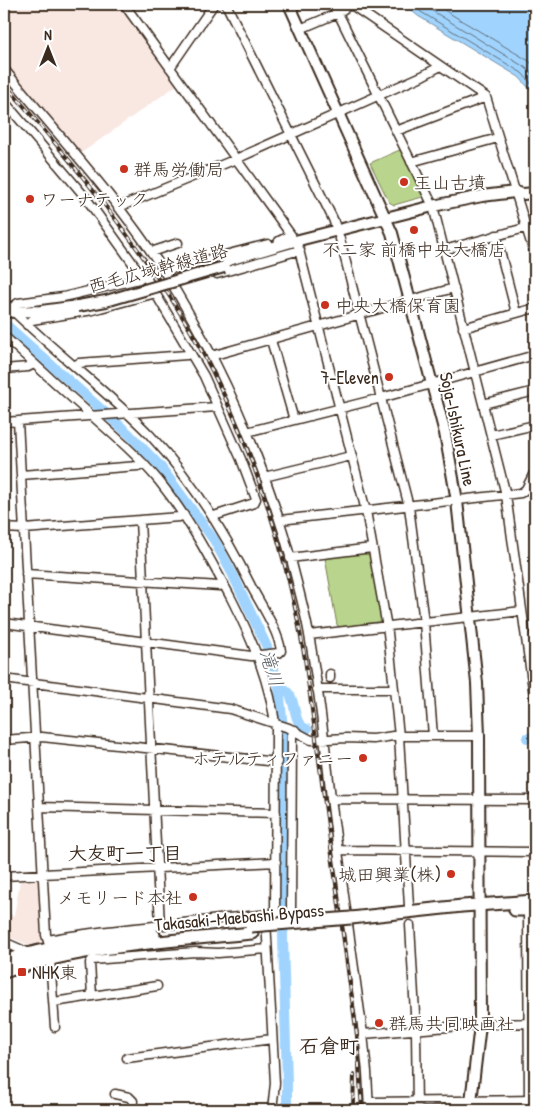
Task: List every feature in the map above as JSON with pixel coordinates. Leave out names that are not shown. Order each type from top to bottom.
[{"type":"highway","name":"Takasaki-Maebashi Bypass","points":[[4,972],[47,952],[94,940],[252,930],[479,909],[533,907]]},
{"type":"highway","name":"Takasaki-Maebashi Bypass","points":[[4,962],[30,953],[47,952]]},
{"type":"main road","name":"Soja-Ishikura Line","points":[[289,4],[386,217],[398,253],[445,433],[457,501],[477,683],[479,736],[480,1025],[470,1106]]},
{"type":"main road","name":"西毛広域幹線道路","points":[[516,192],[522,188],[535,187]]},
{"type":"main road","name":"西毛広域幹線道路","points":[[7,310],[41,311],[112,299],[306,239],[386,217],[482,196],[516,192],[523,194],[535,193]]},
{"type":"main road","name":"西毛広域幹線道路","points":[[223,265],[299,248],[306,239]]},
{"type":"street","points":[[124,4],[291,235],[286,239],[272,243],[163,271]]},
{"type":"street","points":[[170,68],[214,4]]},
{"type":"street","points":[[226,4],[338,231],[409,507],[424,622],[433,736]]},
{"type":"street","points":[[332,4],[433,206],[506,495],[535,703]]},
{"type":"street","points":[[300,29],[338,13],[348,6],[353,6],[486,97],[526,228],[533,239],[535,256]]},
{"type":"street","points":[[118,208],[422,76],[439,65]]},
{"type":"street","points":[[4,69],[118,208],[163,271],[211,356],[247,432],[280,520],[309,635],[325,739],[331,799],[363,1034],[369,1106],[418,1101],[470,1106],[532,1100]]},
{"type":"street","points":[[396,132],[486,97]]},
{"type":"street","points":[[4,101],[86,198],[142,276],[147,279],[204,376],[241,459],[256,499],[254,503],[214,516]]},
{"type":"street","points":[[411,162],[498,138]]},
{"type":"street","points":[[444,250],[526,228]]},
{"type":"street","points":[[496,235],[516,313]]},
{"type":"street","points":[[151,252],[178,242]]},
{"type":"street","points":[[172,287],[299,248],[366,512],[386,626],[399,736],[408,906]]},
{"type":"street","points":[[4,623],[146,643],[259,656],[280,653],[281,648],[270,622],[231,546],[214,516],[169,456],[74,366],[7,310],[18,302],[90,292],[139,279],[142,276]]},
{"type":"street","points":[[211,356],[454,288]]},
{"type":"street","points":[[27,325],[32,320],[93,310],[156,293]]},
{"type":"street","points":[[463,328],[535,308]]},
{"type":"street","points":[[4,336],[94,415],[143,463],[184,515],[204,547],[245,626],[259,656],[272,699],[276,724],[277,914]]},
{"type":"street","points":[[271,340],[294,420]]},
{"type":"street","points":[[74,366],[191,354]]},
{"type":"street","points":[[247,432],[340,409],[535,355]]},
{"type":"street","points":[[4,369],[28,367],[34,364]]},
{"type":"street","points":[[483,404],[535,391]]},
{"type":"street","points":[[4,422],[217,407]]},
{"type":"street","points":[[18,421],[47,952],[54,1002],[55,1027]]},
{"type":"street","points":[[491,435],[535,424]]},
{"type":"street","points":[[264,477],[351,456]]},
{"type":"street","points":[[22,475],[138,466],[143,463]]},
{"type":"street","points":[[280,520],[366,512],[523,493],[535,471]]},
{"type":"street","points":[[4,528],[24,529],[179,517],[184,515]]},
{"type":"street","points":[[140,520],[160,925]]},
{"type":"street","points":[[290,558],[372,548]]},
{"type":"street","points":[[26,574],[220,586],[224,584]]},
{"type":"street","points":[[309,635],[522,611]]},
{"type":"street","points":[[4,679],[222,708],[292,729],[307,740],[373,739],[399,736],[479,736]]},
{"type":"street","points":[[317,689],[394,689]]},
{"type":"street","points":[[47,952],[78,934],[292,913],[292,729]]},
{"type":"street","points":[[4,740],[35,737],[277,762]]},
{"type":"street","points":[[331,799],[535,800]]},
{"type":"street","points":[[39,806],[276,813]]},
{"type":"street","points":[[338,850],[535,852]]},
{"type":"street","points":[[4,853],[4,877],[276,862]]},
{"type":"street","points":[[529,1110],[532,1100],[533,907]]},
{"type":"street","points":[[266,915],[275,1083],[272,1110]]},
{"type":"street","points":[[410,925],[416,1031],[417,1110]]},
{"type":"street","points":[[4,942],[30,953]]},
{"type":"street","points":[[92,996],[90,963],[92,960],[195,952],[218,953],[268,949]]},
{"type":"street","points":[[54,1002],[157,986]]},
{"type":"street","points":[[363,1034],[532,1023]]},
{"type":"street","points":[[128,1058],[272,1039]]},
{"type":"street","points":[[115,1094],[129,1097],[132,1100],[132,1110]]},
{"type":"shaded area","points":[[4,4],[118,4],[177,85],[80,154],[4,62]]},
{"type":"shaded area","points":[[38,879],[41,882],[44,943],[31,946],[4,935],[4,912],[14,916],[20,880]]},
{"type":"green space","points":[[402,149],[426,196],[394,205],[389,202],[370,163]]},
{"type":"green space","points":[[367,551],[370,553],[381,619],[379,622],[340,627],[337,625],[325,558],[327,556]]},
{"type":"water","points":[[403,4],[535,4],[535,95],[519,77],[418,16]]},
{"type":"waterway","name":"滝川","points":[[4,323],[128,433],[160,466],[214,540],[267,647],[279,686],[283,729],[283,937],[287,1110]]},
{"type":"waterway","points":[[279,686],[290,695],[298,720],[307,729]]},
{"type":"waterway","points":[[527,738],[535,737]]},
{"type":"railway","points":[[4,83],[46,132],[126,233],[163,286],[213,373],[234,418],[270,513],[296,610],[305,659],[357,1036],[362,1110]]},
{"type":"railway","points":[[353,1110],[354,1075]]},
{"type":"place","name":"群馬労働局","points":[[124,169]]},
{"type":"place","name":"王山古墳","points":[[404,182]]},
{"type":"place","name":"ワーナテック","points":[[30,199]]},
{"type":"place","name":"不二家 前橋中央大橋店","points":[[414,230]]},
{"type":"place","name":"中央大橋保育園","points":[[325,305]]},
{"type":"place","name":"7-Eleven","points":[[389,377]]},
{"type":"place","name":"ホテルティファニー","points":[[363,758]]},
{"type":"place","name":"城田興業(株)","points":[[451,874]]},
{"type":"place","name":"メモリード本社","points":[[193,897]]},
{"type":"place","name":"NHK東","points":[[22,972]]},
{"type":"place","name":"群馬共同映画社","points":[[379,1023]]},
{"type":"district","name":"大友町一丁目","points":[[125,853]]},
{"type":"district","name":"石倉町","points":[[329,1045]]}]
